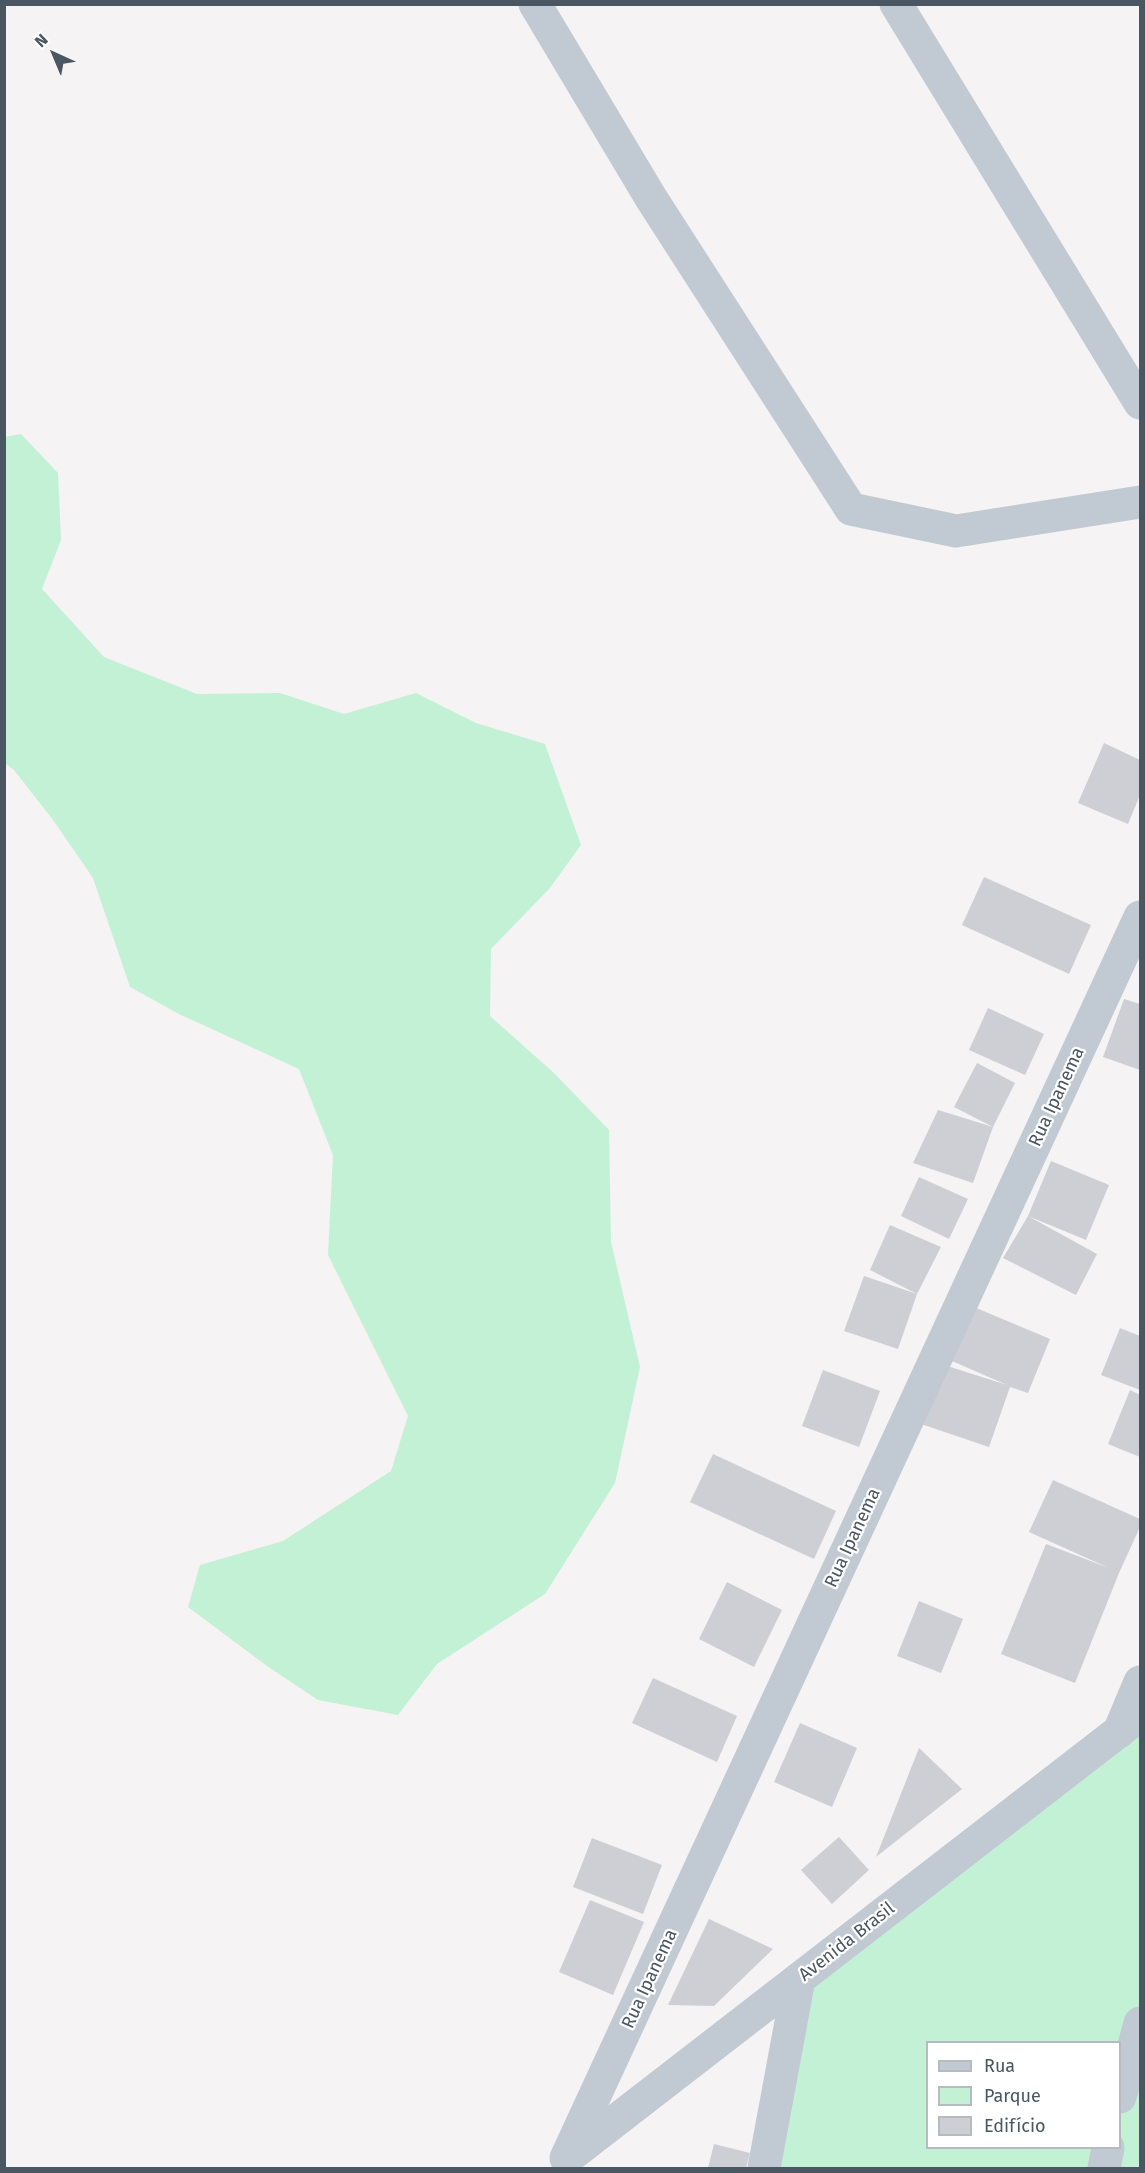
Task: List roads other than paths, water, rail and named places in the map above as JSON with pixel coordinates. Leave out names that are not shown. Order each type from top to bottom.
[{"type":"street","points":[[535,4],[651,198],[851,509],[956,531],[1140,502]]},
{"type":"street","points":[[896,4],[1140,403]]},
{"type":"street","name":"Rua Ipanema","points":[[560,2163],[1140,917]]},
{"type":"street","points":[[1130,1724],[1140,1682]]},
{"type":"street","name":"Avenida Brasil","points":[[560,2163],[1130,1724]]},
{"type":"street","points":[[764,2169],[799,1979]]},
{"type":"street","points":[[1121,2090],[1140,2023]]},
{"type":"street","points":[[1104,2169],[1108,2149]]}]
